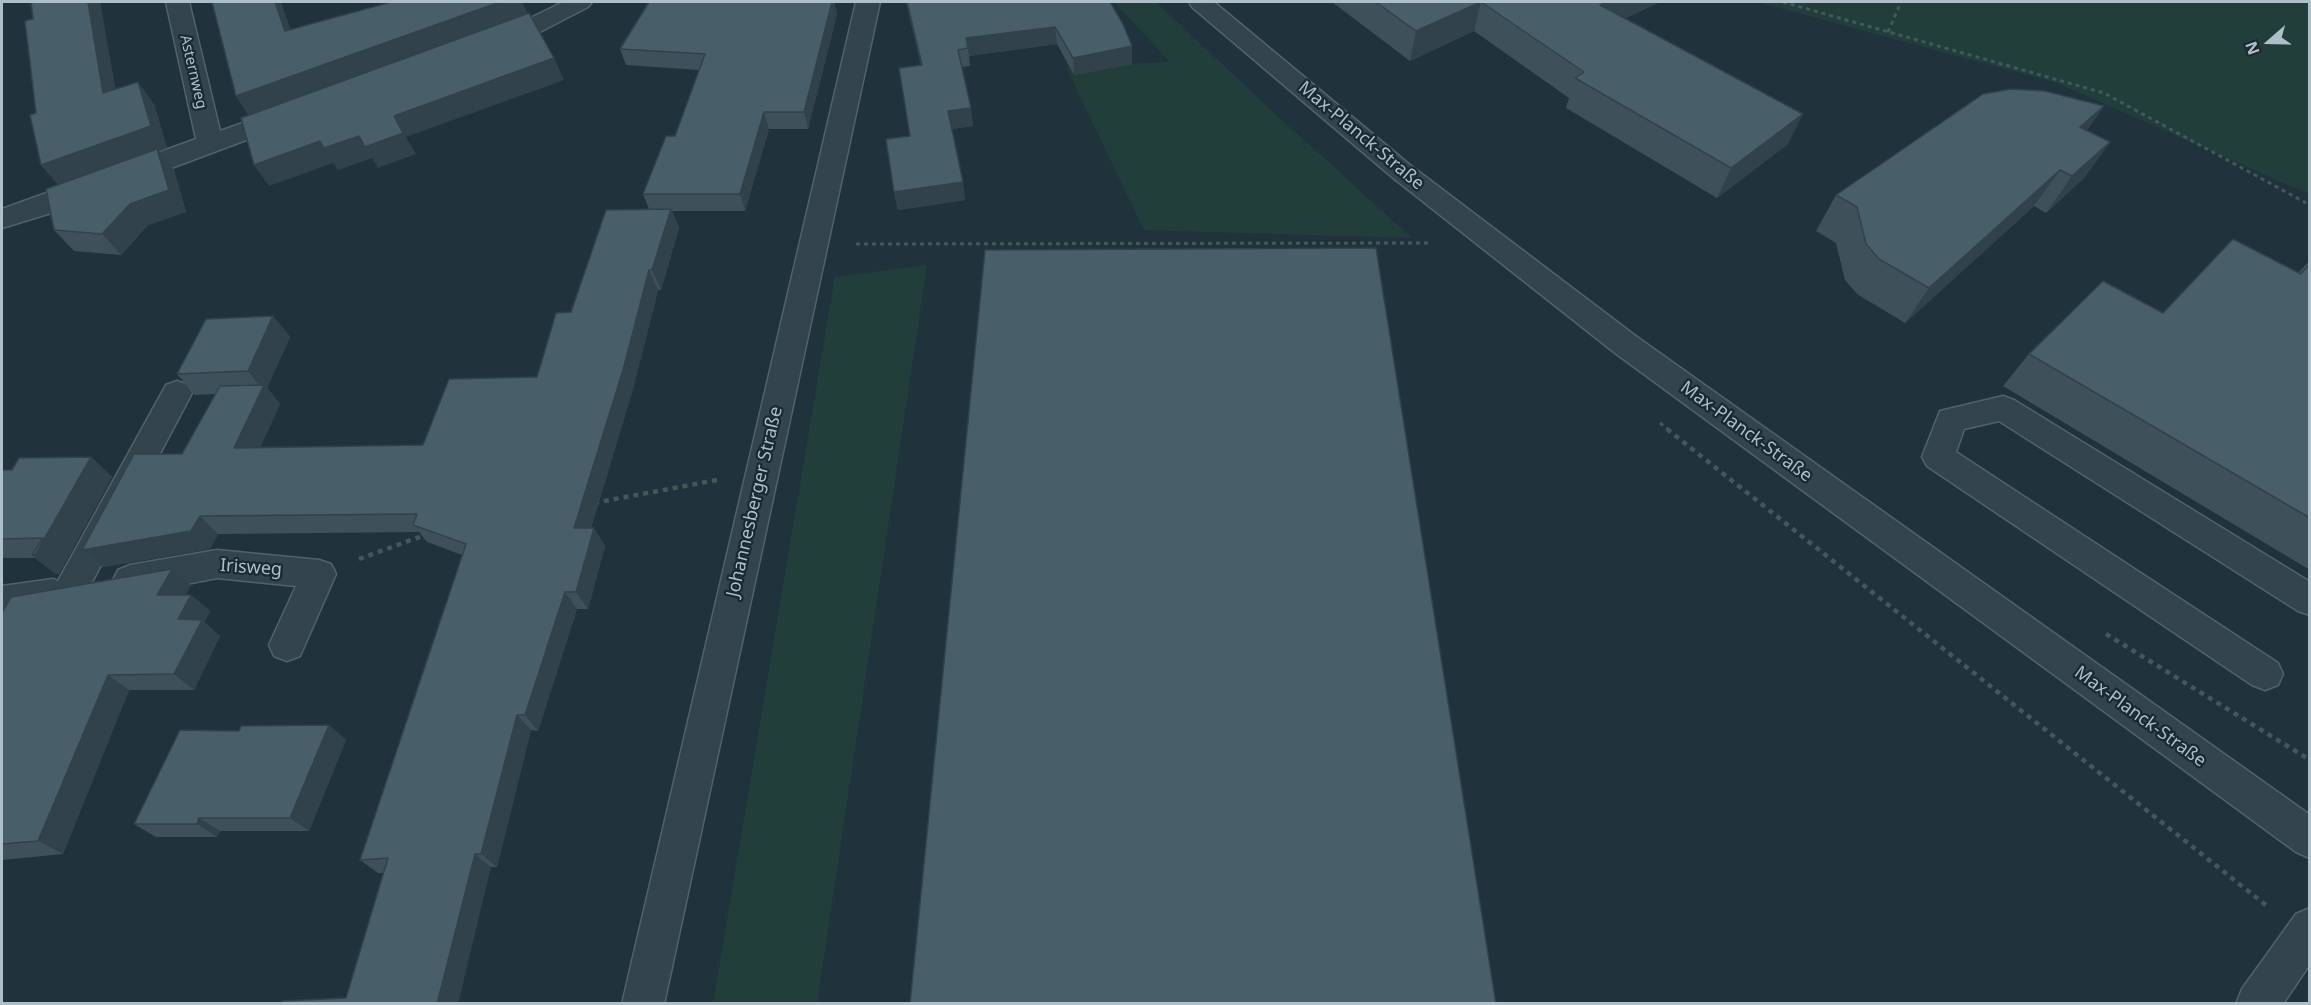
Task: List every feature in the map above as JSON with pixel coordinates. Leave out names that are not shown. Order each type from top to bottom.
[{"type":"street","name":"Asternweg","points":[[177,2],[210,143]]},
{"type":"street","points":[[472,49],[527,29],[580,2]]},
{"type":"street","name":"Johannesberger Straße","points":[[643,1004],[868,2]]},
{"type":"street","name":"Max-Planck-Straße","points":[[1200,2],[1401,171],[1607,331],[2310,839]]},
{"type":"street","points":[[2,219],[308,108]]},
{"type":"street","points":[[70,591],[177,393]]},
{"type":"street","points":[[2265,674],[1938,457],[1951,420],[2003,408],[2310,600]]},
{"type":"street","name":"Irisweg","points":[[2,601],[218,564],[319,574]]},
{"type":"street","points":[[287,645],[319,574]]},
{"type":"street","points":[[2257,1004],[2307,932]]},
{"type":"path","points":[[1783,2],[2104,93],[2310,206]]},
{"type":"path","points":[[1888,32],[1901,2]]},
{"type":"path","points":[[1426,236],[1434,243]]},
{"type":"path","points":[[813,244],[1434,243]]},
{"type":"path","points":[[1659,422],[2307,932]]},
{"type":"path","points":[[588,504],[762,471]]},
{"type":"path","points":[[319,574],[436,533]]},
{"type":"path","points":[[2099,629],[2310,760]]},
{"type":"green space","points":[[1114,2],[1156,2],[1412,238],[1144,230],[1066,67],[1170,62]]},
{"type":"green space","points":[[1757,2],[2309,2],[2309,194],[2057,83]]},
{"type":"green space","points":[[927,265],[817,1003],[713,1003],[835,277]]},
{"type":"building","points":[[31,2],[88,2],[103,93],[138,82],[151,126],[41,165],[30,115],[36,113],[25,21],[33,19]]},
{"type":"building","points":[[212,2],[275,2],[285,31],[391,2],[500,2],[236,96]]},
{"type":"building","points":[[649,2],[832,2],[804,112],[764,112],[740,194],[643,194],[666,136],[675,136],[705,54],[620,49]]},
{"type":"building","points":[[907,2],[1110,2],[1132,46],[1073,58],[1055,27],[966,38],[968,48],[958,50],[971,108],[948,111],[963,182],[894,192],[886,139],[910,136],[899,68],[922,65]]},
{"type":"building","points":[[1376,2],[1481,2],[1416,31]]},
{"type":"building","points":[[1481,2],[1607,2],[1600,5],[1803,114],[1731,168],[1575,78],[1584,72]]},
{"type":"building","points":[[529,13],[554,58],[394,116],[403,133],[365,147],[359,136],[324,148],[320,141],[254,165],[241,118]]},
{"type":"building","points":[[2011,89],[2045,91],[2104,106],[2080,127],[2110,142],[2072,176],[2060,170],[1929,288],[1879,259],[1866,244],[1857,207],[1836,195],[1983,94]]},
{"type":"building","points":[[157,149],[169,190],[130,204],[102,234],[54,230],[46,189]]},
{"type":"building","points":[[671,209],[652,270],[649,270],[623,370],[574,528],[594,528],[576,592],[565,592],[525,715],[517,715],[481,854],[475,854],[437,1004],[281,1004],[282,1001],[346,998],[388,858],[360,860],[466,544],[413,525],[417,514],[200,516],[191,531],[82,550],[134,454],[182,454],[220,386],[264,385],[234,448],[423,445],[449,379],[537,377],[556,313],[571,312],[606,210]]},
{"type":"building","points":[[2233,239],[2301,274],[2310,264],[2310,518],[2029,354],[2103,281],[2163,313]]},
{"type":"building","points":[[1376,248],[1496,1004],[910,1004],[985,250]]},
{"type":"building","points":[[273,316],[248,371],[177,374],[206,319]]},
{"type":"building","points":[[91,457],[35,555],[32,555],[43,538],[2,539],[2,470],[12,470],[19,458]]},
{"type":"building","points":[[172,569],[157,595],[191,595],[178,619],[202,620],[174,674],[108,675],[38,841],[2,844],[2,613],[11,597]]},
{"type":"building","points":[[329,725],[290,818],[199,818],[197,824],[134,824],[180,730],[239,731],[241,726]]}]
